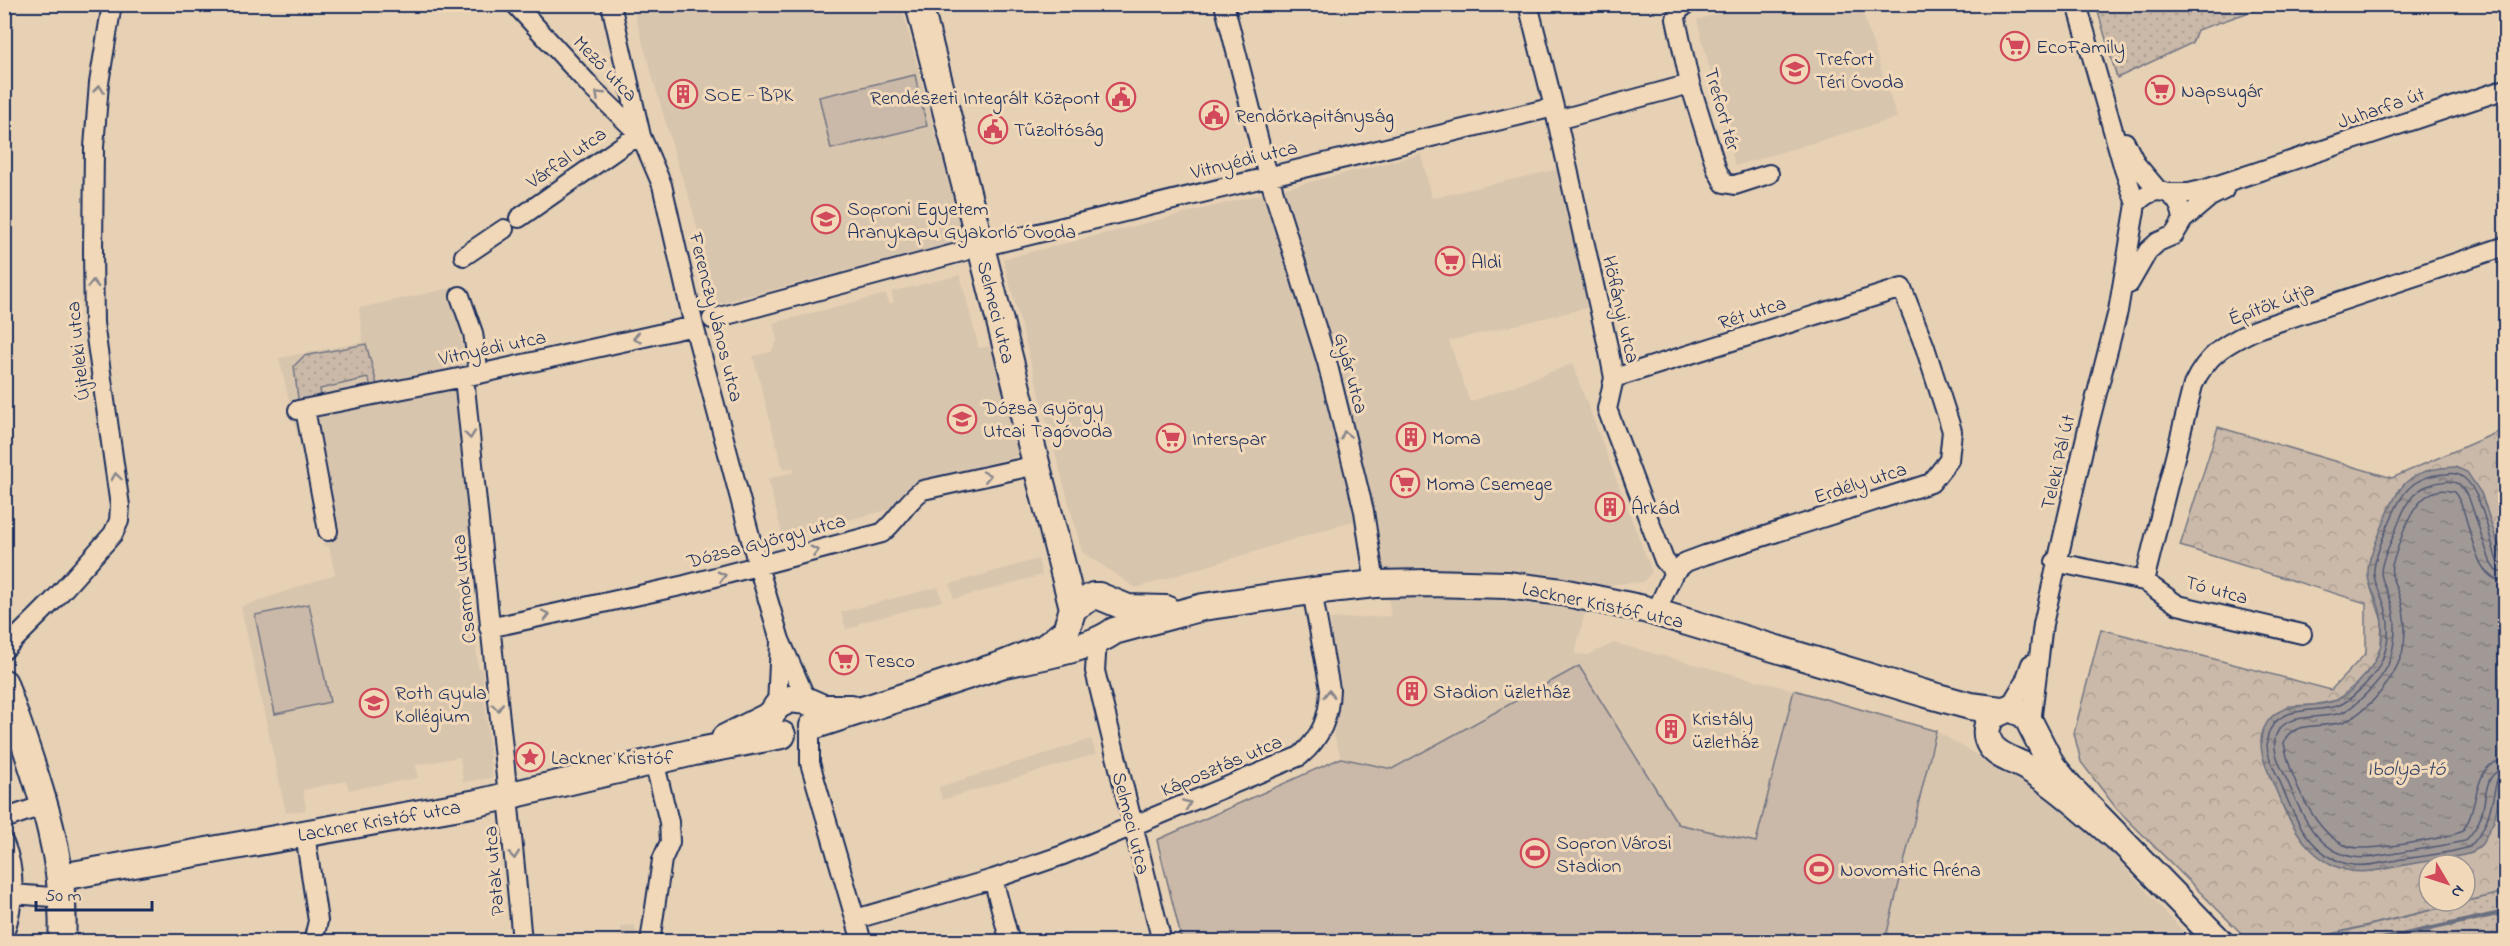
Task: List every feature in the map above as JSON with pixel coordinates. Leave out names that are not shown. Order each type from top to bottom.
[{"type":"street","name":"Újteleki utca","points":[[4,650],[87,563],[117,528],[120,515],[94,323],[93,272],[93,147],[99,83],[112,4]]},
{"type":"street","name":"Mező utca","points":[[515,4],[593,89],[641,136]]},
{"type":"street","name":"Ferenczy János utca","points":[[611,4],[641,136],[662,185],[694,326],[780,640],[795,720],[810,763],[862,942]]},
{"type":"street","name":"Selmeci utca","points":[[919,4],[973,249],[1037,465],[1059,549],[1085,627],[1102,705],[1162,942]]},
{"type":"street","name":"Gyár utca","points":[[1224,4],[1269,177],[1283,216],[1330,376],[1360,491],[1375,584]]},
{"type":"street","name":"Höflányi utca","points":[[1528,4],[1555,113],[1614,378],[1606,409],[1664,560],[1674,572]]},
{"type":"street","name":"Trefort tér","points":[[1687,4],[1678,11],[1676,19],[1690,84],[1717,170],[1724,183],[1735,185],[1769,174]]},
{"type":"street","name":"Teleki Pál út","points":[[2077,4],[2107,105],[2138,230],[2146,237],[2158,242]]},
{"type":"street","name":"Vitnyédi utca","points":[[712,320],[973,249],[1387,146],[1690,84]]},
{"type":"street","name":"Juharfa út","points":[[2163,192],[2190,193],[2272,168],[2505,89]]},
{"type":"street","name":"Teleki Pál út","points":[[2107,105],[2136,164],[2182,210],[2183,220],[2174,235],[2158,242],[2148,251],[2139,264],[2118,311]]},
{"type":"street","name":"Várfal utca","points":[[519,218],[626,143],[641,136]]},
{"type":"street","name":"Juharfa út","points":[[2183,220],[2216,194],[2272,168]]},
{"type":"street","points":[[2135,211],[2146,193],[2163,192]]},
{"type":"street","name":"Teleki Pál út","points":[[2043,624],[2055,562],[2118,311],[2135,211]]},
{"type":"street","points":[[464,256],[504,229]]},
{"type":"street","name":"Építők útja","points":[[2144,581],[2193,385],[2208,361],[2222,347],[2257,329],[2505,246]]},
{"type":"street","name":"Rét utca","points":[[1614,378],[1902,288]]},
{"type":"street","name":"Erdély utca","points":[[1674,572],[1686,562],[1705,555],[1931,483],[1949,460],[1952,431],[1925,347],[1902,288]]},
{"type":"street","name":"Csarnok utca","points":[[460,296],[473,333],[471,375],[489,628],[509,796]]},
{"type":"street","name":"Vitnyédi utca","points":[[328,531],[302,410],[694,326]]},
{"type":"street","name":"Dózsa György utca","points":[[489,628],[685,585],[882,532],[896,522],[916,494],[923,489],[1037,465]]},
{"type":"street","name":"Selmeci utca","points":[[1059,549],[1106,599]]},
{"type":"street","name":"Tó utca","points":[[2055,562],[2144,581],[2178,605],[2302,634]]},
{"type":"street","points":[[1656,612],[1674,572]]},
{"type":"street","name":"Lackner Kristóf utca","points":[[56,887],[305,834],[509,796],[694,752],[795,720],[834,710],[884,702],[1004,664],[1054,642],[1066,631],[1312,591],[1375,584],[1473,582],[1562,592],[1656,612],[1923,693],[1970,706],[2005,709],[2026,716],[2052,766],[2120,841],[2220,942]]},
{"type":"street","name":"Káposztás utca","points":[[855,919],[993,879],[1064,855],[1300,756],[1315,741],[1325,723],[1330,689],[1312,591]]},
{"type":"street","points":[[1087,598],[1106,599],[1118,620],[1085,627],[1087,598]]},
{"type":"street","name":"Lackner Kristóf utca","points":[[1106,599],[1144,610],[1203,607]]},
{"type":"street","points":[[1986,732],[1992,716],[2005,709],[2025,681],[2043,624]]},
{"type":"street","points":[[2010,758],[2022,755],[2029,749],[2043,624]]},
{"type":"street","name":"Ferenczy János utca","points":[[780,640],[795,720]]},
{"type":"street","points":[[4,683],[44,805],[62,942]]},
{"type":"street","name":"Lackner Kristóf utca","points":[[1923,693],[1959,710],[1986,732],[1988,741],[1999,755],[2010,758],[2043,776],[2120,841]]},
{"type":"street","points":[[650,942],[662,860],[670,842],[669,822],[654,761]]},
{"type":"street","name":"Patak utca","points":[[509,796],[522,942]]},
{"type":"street","points":[[4,819],[44,805]]},
{"type":"street","points":[[305,834],[318,921],[314,942]]},
{"type":"street","points":[[4,843],[11,860],[13,894],[4,934]]},
{"type":"street","points":[[993,879],[1010,942]]},
{"type":"street","points":[[13,894],[56,887]]},
{"type":"shaded area","name":"Trefort Téri Óvoda","points":[[1747,4],[1860,5],[1897,118],[1735,166],[1697,20]]},
{"type":"shaded area","points":[[632,5],[901,5],[964,240],[717,304],[689,197]]},
{"type":"shaded area","points":[[1421,154],[1432,198],[1558,169],[1590,307],[1449,341],[1470,402],[1572,364],[1652,572],[1643,582],[1614,584],[1585,612],[1575,654],[1588,655],[1614,643],[1794,690],[1757,842],[1679,824],[1578,666],[1392,769],[1341,758],[1333,733],[1337,713],[1330,619],[1391,616],[1376,514],[1136,588],[1082,552],[1003,259]]},
{"type":"shaded area","points":[[960,275],[979,348],[991,346],[1019,456],[934,477],[908,486],[891,509],[783,537],[768,479],[794,472],[793,468],[783,470],[753,356],[771,352],[777,341],[773,323],[886,294],[889,304],[894,302],[891,292]]},
{"type":"shaded area","points":[[451,288],[467,369],[475,530],[466,532],[477,635],[475,636],[478,668],[482,668],[492,778],[463,782],[460,757],[416,765],[418,778],[349,790],[346,781],[303,790],[306,810],[286,813],[241,607],[335,574],[329,546],[324,546],[279,358],[363,342],[359,308]]},
{"type":"shaded area","points":[[1038,559],[1042,575],[954,599],[950,584]]},
{"type":"shaded area","points":[[938,587],[942,601],[859,623],[859,626],[846,629],[841,612]]},
{"type":"shaded area","points":[[1936,731],[2039,791],[2097,837],[2192,941],[1885,942]]},
{"type":"shaded area","points":[[1091,739],[1096,754],[942,800],[939,787]]},
{"type":"shaded area","points":[[635,925],[637,941],[622,941],[621,926]]},
{"type":"green space","points":[[2096,4],[2270,5],[2197,30],[2192,43],[2117,78]]},
{"type":"green space","points":[[915,75],[927,126],[831,149],[819,97]]},
{"type":"green space","points":[[366,344],[378,388],[372,389],[368,378],[320,389],[322,401],[302,403],[298,399],[294,366],[304,356]]},
{"type":"green space","points":[[2218,427],[2392,478],[2505,429],[2505,568],[2481,493],[2399,489],[2370,559],[2371,588],[2382,621],[2381,646],[2373,665],[2337,700],[2314,705],[2289,706],[2264,761],[2286,814],[2305,843],[2372,870],[2417,862],[2418,913],[2302,941],[2249,941],[2116,808],[2081,762],[2074,733],[2101,629],[2331,690],[2366,653],[2366,603],[2180,546]]},
{"type":"green space","points":[[309,604],[330,702],[275,714],[255,615]]},
{"type":"green space","points":[[1579,666],[1678,824],[1756,842],[1794,690],[1936,731],[1885,941],[1182,941],[1157,840],[1341,758],[1392,769]]},
{"type":"green space","points":[[2505,770],[2505,892],[2477,899],[2477,853],[2472,853],[2491,825]]},
{"type":"green space","points":[[2505,892],[2505,941],[2497,939],[2493,942],[2302,942],[2420,913],[2477,913],[2477,899]]},
{"type":"water","name":"Ibolya-tó","points":[[2455,467],[2467,472],[2481,493],[2506,568],[2505,770],[2494,821],[2482,844],[2472,853],[2417,853],[2417,863],[2364,872],[2351,871],[2336,867],[2312,851],[2295,828],[2266,766],[2262,751],[2262,736],[2270,718],[2278,712],[2296,706],[2337,700],[2350,691],[2370,669],[2379,652],[2382,628],[2379,606],[2369,582],[2368,569],[2372,553],[2397,493],[2413,477],[2438,468]]},
{"type":"waterway","points":[[2370,942],[2506,912]]},
{"type":"place","name":"EcoFamily","points":[[2015,46]]},
{"type":"place","name":"Trefort Téri Óvoda","points":[[1795,69]]},
{"type":"place","name":"Napsugár","points":[[2160,90]]},
{"type":"place","name":"SOE - BPK","points":[[683,94]]},
{"type":"place","name":"Rendészeti Integrált Központ","points":[[1121,97]]},
{"type":"place","name":"Rendőrkapitányság","points":[[1214,115]]},
{"type":"place","name":"Tűzoltóság","points":[[993,129]]},
{"type":"place","name":"Soproni Egyetem Aranykapu Gyakorló Óvoda","points":[[826,219]]},
{"type":"place","name":"Aldi","points":[[1450,261]]},
{"type":"place","name":"Dózsa György Utcai Tagóvoda","points":[[962,419]]},
{"type":"place","name":"Moma","points":[[1411,437]]},
{"type":"place","name":"Interspar","points":[[1171,438]]},
{"type":"place","name":"Moma Csemege","points":[[1405,483]]},
{"type":"place","name":"Árkád","points":[[1610,507]]},
{"type":"place","name":"Tesco","points":[[844,660]]},
{"type":"place","name":"Stadion üzletház","points":[[1412,691]]},
{"type":"place","name":"Roth Gyula Kollégium","points":[[374,703]]},
{"type":"place","name":"Kristály üzletház","points":[[1671,729]]},
{"type":"place","name":"Lackner Kristóf","points":[[530,757]]},
{"type":"place","name":"Sopron Városi Stadion","points":[[1535,853]]},
{"type":"place","name":"Novomatic Aréna","points":[[1819,869]]}]
